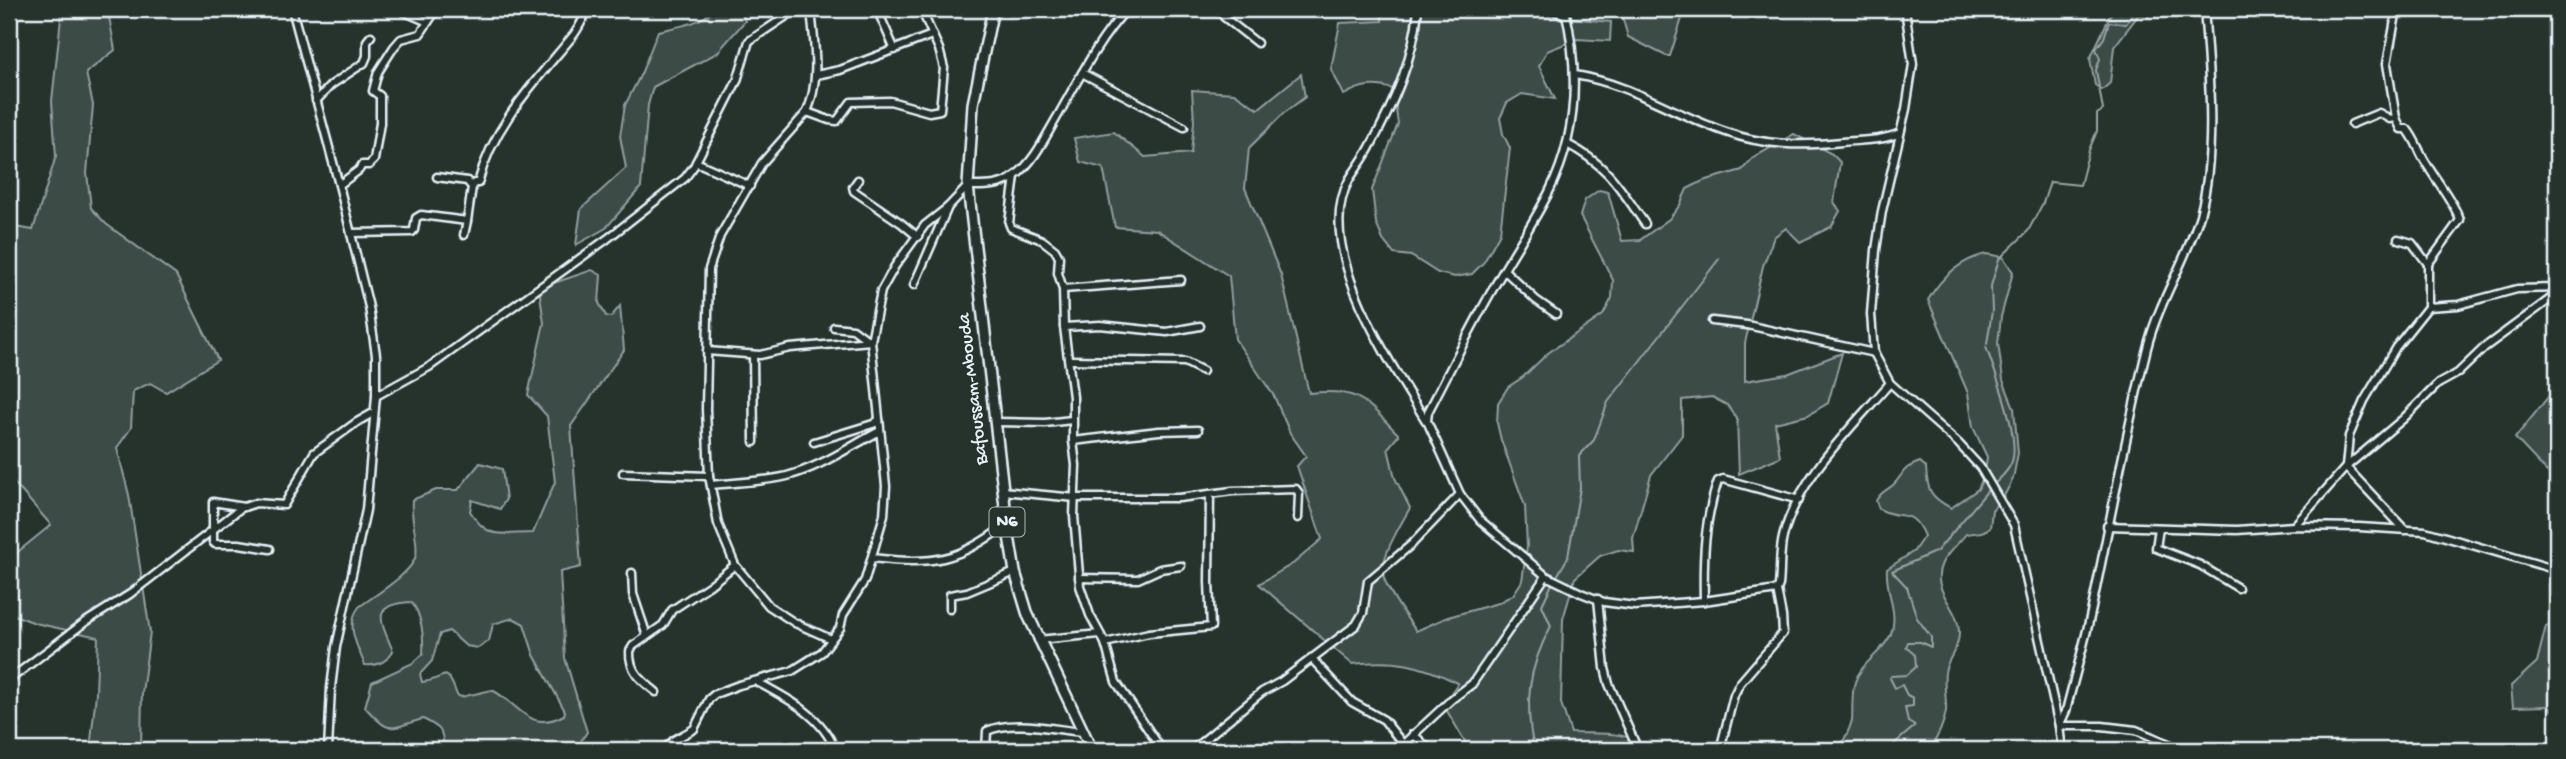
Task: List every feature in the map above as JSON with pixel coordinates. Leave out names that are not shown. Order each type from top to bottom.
[{"type":"highway","name":"Bafoussam-Mbouda","points":[[990,11],[973,104],[968,186],[1007,524],[1015,572],[1038,640],[1092,750]]},
{"type":"street","points":[[292,9],[340,186],[371,319],[376,355],[376,396],[366,510],[336,648],[328,750]]},
{"type":"street","points":[[398,9],[428,22]]},
{"type":"street","points":[[340,186],[362,165],[369,165],[374,160],[381,110],[380,96],[373,91],[382,63],[401,39],[420,34],[437,9]]},
{"type":"street","points":[[464,236],[472,187],[474,183],[478,183],[486,157],[508,116],[572,37],[588,9]]},
{"type":"street","points":[[376,396],[429,367],[680,183],[696,162],[737,81],[749,41],[797,9]]},
{"type":"street","points":[[811,9],[816,75],[814,94],[807,111],[767,156],[720,236],[709,269],[709,476],[720,531],[735,565],[769,606],[795,623],[831,639]]},
{"type":"street","points":[[818,9],[833,9]]},
{"type":"street","points":[[877,9],[895,50]]},
{"type":"street","points":[[807,111],[837,121],[853,101],[890,100],[937,112],[941,108],[943,68],[921,9]]},
{"type":"street","points":[[663,750],[674,740],[694,729],[709,699],[715,694],[803,666],[818,655],[840,628],[843,615],[861,589],[884,515],[886,498],[870,341],[881,291],[895,266],[932,218],[948,207],[968,186],[997,185],[1015,176],[1044,141],[1096,48],[1127,9]]},
{"type":"street","points":[[1223,9],[1224,17],[1257,43]]},
{"type":"street","points":[[1418,9],[1407,68],[1369,148],[1347,183],[1340,223],[1346,263],[1358,301],[1427,421],[1460,494],[1480,520],[1546,576],[1598,599],[1635,606],[1704,601],[1776,590]]},
{"type":"street","points":[[1427,421],[1428,412],[1551,189],[1567,144],[1573,117],[1575,75],[1566,12],[1550,9]]},
{"type":"street","points":[[1905,9],[1913,64],[1876,250],[1871,314],[1874,353],[1890,383],[1958,443],[1980,467],[2014,525],[2062,750]]},
{"type":"street","points":[[2059,726],[2066,711],[2093,605],[2107,526],[2148,344],[2158,311],[2200,215],[2206,180],[2208,63],[2204,9]]},
{"type":"street","points":[[2397,9],[2387,64],[2396,118],[2401,129],[2407,129],[2416,141],[2424,160],[2454,205],[2460,220],[2428,264]]},
{"type":"street","points":[[816,75],[839,70],[932,34]]},
{"type":"street","points":[[316,101],[331,85],[364,63],[367,41],[371,36]]},
{"type":"street","points":[[1082,73],[1184,127]]},
{"type":"street","points":[[1575,75],[1620,85],[1726,133],[1753,140],[1801,146],[1868,139],[1885,140],[1900,133]]},
{"type":"street","points":[[2352,124],[2379,113],[2388,118],[2396,118]]},
{"type":"street","points":[[1567,144],[1594,159],[1605,169],[1645,224]]},
{"type":"street","points":[[696,162],[750,186]]},
{"type":"street","points":[[1015,176],[1009,223],[1011,228],[1042,240],[1055,250],[1059,257],[1058,273],[1063,289],[1064,327],[1070,360],[1076,465],[1074,516],[1079,578],[1084,601],[1105,643],[1116,682],[1162,750]]},
{"type":"street","points":[[436,177],[467,181],[472,187]]},
{"type":"street","points":[[858,180],[853,187],[854,191],[918,237]]},
{"type":"street","points":[[914,285],[948,207]]},
{"type":"street","points":[[351,233],[412,232],[416,218],[421,215],[467,220]]},
{"type":"street","points":[[2398,239],[2412,243],[2428,264],[2428,307],[2396,347],[2364,401],[2349,436],[2346,467],[2405,530]]},
{"type":"street","points":[[1504,270],[1536,300],[1556,314]]},
{"type":"street","points":[[1063,289],[1181,280]]},
{"type":"street","points":[[2428,307],[2458,306],[2517,289],[2557,288]]},
{"type":"street","points":[[2294,526],[2346,467],[2403,419],[2438,384],[2458,373],[2485,347],[2557,294]]},
{"type":"street","points":[[1712,321],[1747,325],[1874,353]]},
{"type":"street","points":[[1064,327],[1100,325],[1167,332],[1200,326]]},
{"type":"street","points":[[834,327],[853,329],[870,341]]},
{"type":"street","points":[[707,351],[752,355],[790,348],[870,341]]},
{"type":"street","points":[[752,355],[754,442]]},
{"type":"street","points":[[1070,360],[1185,362],[1203,371]]},
{"type":"street","points":[[1720,750],[1734,695],[1740,683],[1783,633],[1776,590],[1779,585],[1783,536],[1799,500],[1821,462],[1890,383]]},
{"type":"street","points":[[9,680],[83,623],[130,594],[244,507],[256,503],[284,505],[314,453],[373,413]]},
{"type":"street","points":[[814,442],[879,420]]},
{"type":"street","points":[[995,422],[1045,423],[1072,420]]},
{"type":"street","points":[[1073,441],[1198,430]]},
{"type":"street","points":[[711,485],[784,477],[800,472],[835,457],[880,432]]},
{"type":"street","points":[[623,473],[709,476]]},
{"type":"street","points":[[1704,601],[1706,530],[1717,481],[1723,479],[1799,500]]},
{"type":"street","points":[[1003,491],[1076,498],[1179,498],[1232,491],[1296,489],[1298,518]]},
{"type":"street","points":[[1105,643],[1149,633],[1212,627],[1209,582],[1210,494]]},
{"type":"street","points":[[1192,750],[1262,692],[1282,681],[1356,625],[1363,612],[1368,580],[1412,544],[1460,494]]},
{"type":"street","points":[[244,507],[213,502],[212,540],[215,544],[247,544],[270,550]]},
{"type":"street","points":[[872,558],[919,562],[956,556],[973,548],[1007,524]]},
{"type":"street","points":[[2107,526],[2237,530],[2294,526],[2425,531],[2557,570]]},
{"type":"street","points":[[2159,528],[2156,548],[2200,565],[2238,588]]},
{"type":"street","points":[[656,692],[638,677],[630,659],[633,646],[663,625],[672,610],[710,586],[735,565]]},
{"type":"street","points":[[1079,578],[1138,579],[1160,569],[1181,566]]},
{"type":"street","points":[[950,609],[950,595],[967,592],[1015,572]]},
{"type":"street","points":[[632,573],[633,594],[647,636]]},
{"type":"street","points":[[1396,750],[1472,684],[1546,576]]},
{"type":"street","points":[[1598,599],[1609,684],[1638,750]]},
{"type":"street","points":[[1038,640],[1100,634]]},
{"type":"street","points":[[1311,658],[1352,702],[1384,720],[1403,744]]},
{"type":"street","points":[[756,681],[798,705],[830,737],[835,750]]},
{"type":"street","points":[[986,750],[987,731],[995,728],[1030,726],[1083,732]]},
{"type":"street","points":[[2059,726],[2102,726],[2136,730],[2183,750]]},
{"type":"street","points":[[1413,734],[1430,750]]},
{"type":"shaded area","points":[[62,9],[108,11],[115,50],[86,73],[93,105],[87,173],[91,208],[106,224],[176,275],[218,360],[166,392],[150,383],[133,391],[131,428],[117,448],[129,495],[150,632],[142,693],[141,750],[90,750],[98,637],[35,623],[9,613],[9,559],[51,525],[9,477],[9,226],[33,230],[56,156],[52,101]]},
{"type":"shaded area","points":[[713,9],[741,9],[745,21],[717,53],[653,87],[648,105],[641,187],[606,228],[576,245],[581,209],[626,168],[620,136],[625,105],[658,31],[696,21]]},
{"type":"shaded area","points":[[1381,9],[1502,9],[1525,14],[1611,22],[1610,41],[1577,39],[1547,51],[1539,66],[1555,99],[1522,94],[1507,103],[1500,118],[1503,134],[1510,148],[1500,233],[1484,262],[1472,274],[1455,277],[1438,273],[1411,256],[1394,254],[1383,240],[1376,223],[1372,190],[1398,124],[1393,89],[1368,86],[1344,95],[1331,69],[1340,23],[1382,21]]},
{"type":"shaded area","points":[[1620,9],[1685,9],[1670,56],[1628,37]]},
{"type":"shaded area","points":[[2113,9],[2143,9],[2114,47],[2110,83],[2102,90],[2095,85],[2090,59]]},
{"type":"shaded area","points":[[1301,74],[1305,97],[1283,114],[1249,148],[1245,188],[1281,275],[1309,393],[1340,393],[1361,399],[1399,435],[1388,448],[1395,478],[1410,508],[1388,549],[1383,574],[1392,595],[1416,631],[1448,617],[1498,603],[1513,595],[1522,581],[1527,546],[1525,506],[1501,440],[1497,423],[1498,403],[1508,387],[1548,353],[1603,315],[1612,298],[1613,280],[1580,216],[1585,200],[1599,190],[1608,192],[1622,241],[1640,240],[1669,219],[1680,205],[1687,189],[1703,181],[1742,170],[1753,158],[1794,134],[1832,154],[1840,162],[1834,202],[1840,211],[1831,227],[1800,242],[1786,228],[1774,237],[1763,266],[1745,343],[1745,381],[1787,374],[1842,353],[1828,403],[1808,415],[1775,423],[1780,457],[1739,474],[1737,419],[1727,405],[1712,397],[1682,400],[1682,435],[1651,475],[1633,538],[1634,552],[1618,550],[1600,556],[1575,578],[1563,619],[1561,703],[1571,733],[1622,736],[1640,743],[1647,750],[1470,750],[1443,704],[1458,683],[1406,664],[1352,664],[1259,584],[1294,563],[1322,539],[1297,466],[1306,456],[1290,433],[1274,396],[1235,339],[1229,276],[1157,230],[1115,227],[1103,168],[1080,162],[1074,138],[1114,132],[1145,157],[1191,153],[1194,121],[1192,90],[1234,93],[1258,109]]},
{"type":"shaded area","points":[[1986,254],[2003,257],[2013,272],[2001,317],[1998,343],[2003,380],[2014,408],[2018,453],[2013,479],[1992,510],[1990,528],[1966,534],[1944,559],[1939,573],[1942,591],[1955,615],[1959,633],[1958,643],[1945,673],[1944,721],[1930,750],[1839,750],[1852,720],[1853,691],[1858,675],[1891,634],[1893,610],[1887,569],[1914,551],[1924,536],[1915,521],[1879,509],[1876,501],[1906,469],[1920,462],[1926,467],[1931,492],[1951,508],[1978,489],[1985,473],[1987,457],[1973,427],[1968,393],[1928,300],[1952,271]]},
{"type":"shaded area","points":[[592,270],[601,275],[599,303],[606,316],[611,317],[620,306],[624,350],[571,426],[581,567],[560,572],[565,658],[587,732],[575,750],[444,750],[440,730],[429,722],[423,719],[396,727],[385,726],[365,707],[372,682],[413,663],[423,654],[422,626],[415,607],[411,602],[398,603],[384,611],[382,623],[393,651],[385,661],[374,665],[365,665],[354,636],[353,621],[359,607],[400,576],[413,562],[417,550],[412,500],[436,490],[458,490],[480,463],[502,469],[506,499],[500,509],[472,500],[470,511],[477,521],[496,533],[533,533],[555,482],[547,416],[528,395],[544,323],[539,288]],"holes":[[[513,618],[524,624],[534,655],[565,711],[564,715],[552,720],[533,719],[492,690],[461,697],[457,695],[450,679],[444,675],[422,682],[420,674],[432,661],[440,634],[449,631],[466,646],[478,648],[489,641],[493,624]]]},
{"type":"shaded area","points":[[2557,386],[2557,459],[2547,472],[2515,438]]},
{"type":"shaded area","points":[[2546,626],[2557,626],[2557,714],[2547,706],[2513,707],[2511,686],[2537,662]]},
{"type":"waterway","points":[[1987,344],[1992,311],[1991,286],[1999,259],[2028,231],[2043,203],[2050,182],[2080,185],[2097,131],[2097,114],[2103,110],[2096,70],[2100,59],[2096,49],[2104,38],[2109,22],[2126,24],[2133,13],[2148,17],[2150,9]]},
{"type":"waterway","points":[[1556,578],[1568,557],[1580,488],[1579,456],[1594,440],[1608,402],[1719,259]]},
{"type":"waterway","points":[[1986,347],[2006,406],[2013,439],[2011,464],[1993,485]]},
{"type":"waterway","points":[[1891,676],[1907,675],[1916,667],[1915,655],[1906,647],[1908,642],[1920,642],[1931,647],[1931,637],[1917,618],[1907,587],[1892,571],[1937,551],[1989,489]]},
{"type":"waterway","points":[[1534,750],[1529,716],[1530,686],[1537,657],[1551,626],[1542,605],[1553,582]]},
{"type":"waterway","points":[[1887,750],[1915,726],[1908,722],[1905,707],[1913,706],[1913,698],[1907,695],[1902,685],[1895,688],[1890,678]]}]
